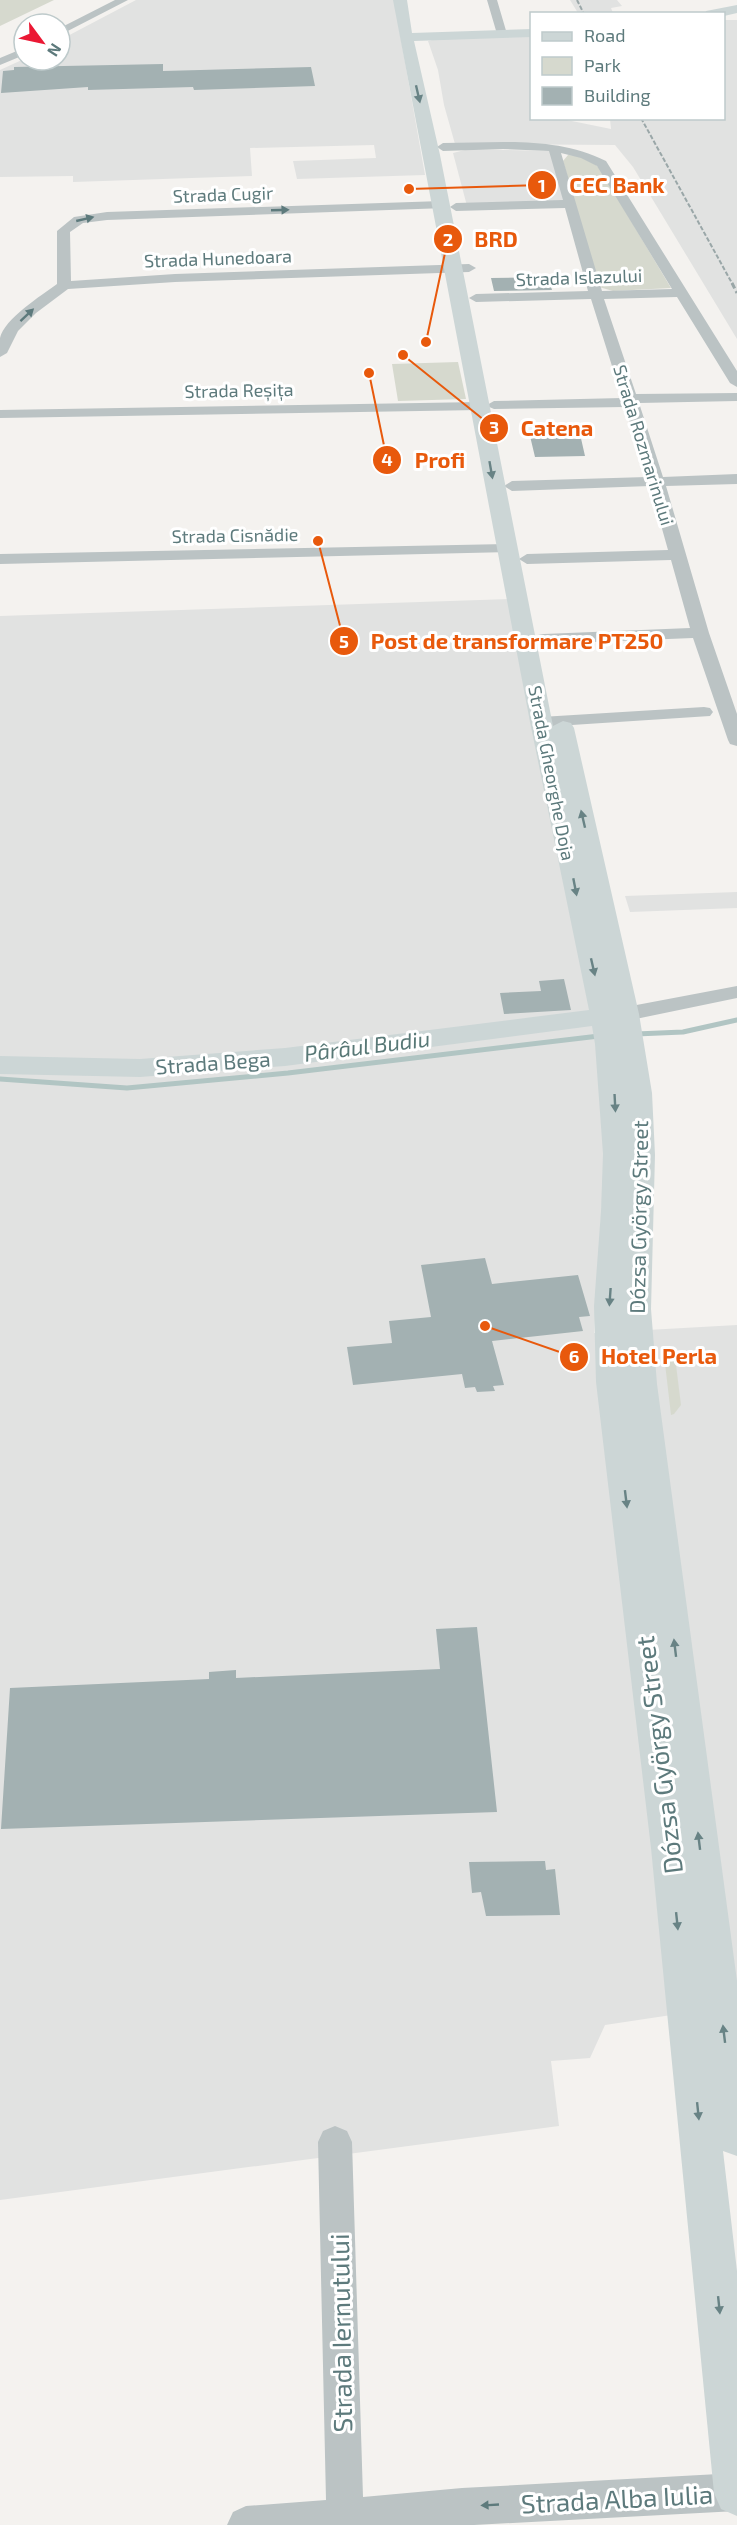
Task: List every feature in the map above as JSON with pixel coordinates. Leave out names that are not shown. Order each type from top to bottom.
[{"type":"main road","name":"Strada Gheorghe Doja","points":[[400,0],[413,37],[443,147],[449,206]]},
{"type":"main road","name":"Strada Gheorghe Doja","points":[[413,0],[413,37],[462,268],[487,406],[512,486],[544,639],[551,721],[581,919],[617,1027]]},
{"type":"main road","points":[[721,12],[737,9]]},
{"type":"main road","points":[[413,37],[530,33]]},
{"type":"main road","name":"Strada Gheorghe Doja","points":[[462,268],[476,298],[487,406],[507,549],[551,721]]},
{"type":"main road","name":"Strada Bega","points":[[0,1065],[140,1068],[617,1027]]},
{"type":"main road","name":"Dózsa György Street","points":[[617,1027],[638,1093],[641,1155],[636,1309],[641,1384],[734,2092],[737,2136]]},
{"type":"main road","name":"Dózsa György Street","points":[[617,1027],[616,1211],[609,1306],[612,1382],[670,1848],[737,2493]]},
{"type":"street","points":[[72,26],[123,0]]},
{"type":"street","points":[[492,0],[502,34]]},
{"type":"street","points":[[443,147],[554,149],[584,155],[607,169],[737,383]]},
{"type":"street","name":"Strada Rozmarinului","points":[[554,149],[596,295],[656,481],[700,633],[737,740]]},
{"type":"street","points":[[449,206],[571,204]]},
{"type":"street","name":"Strada Cugir","points":[[64,285],[63,231],[79,220],[106,216],[449,206]]},
{"type":"street","name":"Strada Hunedoara","points":[[64,285],[462,268]]},
{"type":"street","points":[[0,353],[13,328],[31,310],[64,285]]},
{"type":"street","name":"Strada Islazului","points":[[476,298],[682,293]]},
{"type":"street","name":"Strada Reșița","points":[[0,414],[487,406],[737,396]]},
{"type":"street","points":[[512,486],[737,479]]},
{"type":"street","name":"Strada Cisnădie","points":[[0,559],[507,549]]},
{"type":"street","points":[[527,559],[677,555]]},
{"type":"street","points":[[544,639],[700,633]]},
{"type":"street","points":[[551,721],[704,712]]},
{"type":"street","points":[[617,1027],[737,992]]},
{"type":"street","name":"Strada Iernutului","points":[[335,2142],[345,2522]]},
{"type":"street","name":"Strada Alba Iulia","points":[[246,2525],[345,2522],[462,2507],[737,2493]]},
{"type":"shaded area","points":[[136,0],[394,0],[425,175],[297,179],[293,161],[376,158],[374,145],[250,148],[252,176],[73,182],[73,176],[0,177],[0,70],[12,64],[12,72],[72,72],[72,34]]},
{"type":"shaded area","points":[[570,0],[617,0],[622,6],[611,8],[613,12],[577,12]]},
{"type":"shaded area","points":[[725,20],[737,20],[737,339],[633,167],[615,145],[455,144],[444,105],[438,70],[428,41],[530,36],[530,120],[567,120],[611,129],[610,120],[725,120]]},
{"type":"shaded area","points":[[469,149],[550,151],[566,204],[467,206],[453,153]]},
{"type":"shaded area","points":[[511,599],[594,1020],[602,1106],[604,1168],[594,1333],[737,1325],[737,2065],[678,2014],[605,2025],[590,2058],[551,2061],[559,2126],[0,2200],[0,616]]},
{"type":"shaded area","points":[[737,892],[737,908],[630,912],[625,896]]},
{"type":"green space","points":[[0,0],[54,0],[29,12],[12,12],[12,20],[0,26]]},
{"type":"green space","points":[[568,155],[586,159],[600,169],[671,288],[613,291],[599,287],[563,161]]},
{"type":"green space","points":[[458,362],[466,399],[398,401],[392,364]]},
{"type":"green space","points":[[664,1355],[673,1359],[676,1365],[681,1405],[671,1415]]},
{"type":"building","points":[[163,64],[163,71],[311,67],[315,86],[194,90],[193,87],[88,90],[88,87],[1,93],[3,71],[72,72],[72,66]]},
{"type":"building","points":[[548,277],[552,290],[494,291],[491,278]]},
{"type":"building","points":[[580,434],[585,456],[535,457],[530,436]]},
{"type":"building","points":[[564,979],[571,1010],[504,1014],[500,993],[541,991],[539,981]]},
{"type":"building","points":[[485,1258],[492,1284],[578,1275],[590,1316],[579,1317],[583,1331],[492,1341],[504,1385],[493,1386],[495,1391],[477,1392],[475,1387],[465,1388],[462,1374],[353,1385],[347,1347],[392,1343],[389,1321],[431,1317],[421,1265]]},
{"type":"building","points":[[477,1627],[497,1812],[1,1829],[10,1688],[209,1679],[209,1672],[236,1670],[236,1678],[440,1669],[436,1629]]},
{"type":"building","points":[[545,1861],[546,1870],[555,1869],[560,1915],[486,1916],[481,1892],[472,1893],[469,1862]]},
{"type":"waterway","name":"Pârâul Budiu","points":[[636,1034],[683,1032],[737,1020]]},
{"type":"waterway","name":"Pârâul Budiu","points":[[0,1079],[127,1088],[288,1073],[599,1036]]},
{"type":"railway","points":[[577,0],[583,12]]},
{"type":"railway","points":[[642,120],[733,285]]},
{"type":"railway","points":[[733,285],[737,293]]},
{"type":"place","name":"CEC Bank","points":[[409,189]]},
{"type":"place","name":"BRD","points":[[426,342]]},
{"type":"place","name":"Catena","points":[[403,355]]},
{"type":"place","name":"Profi","points":[[369,373]]},
{"type":"place","name":"Post de transformare PT250","points":[[318,541]]},
{"type":"place","name":"Hotel Perla","points":[[485,1326]]}]
